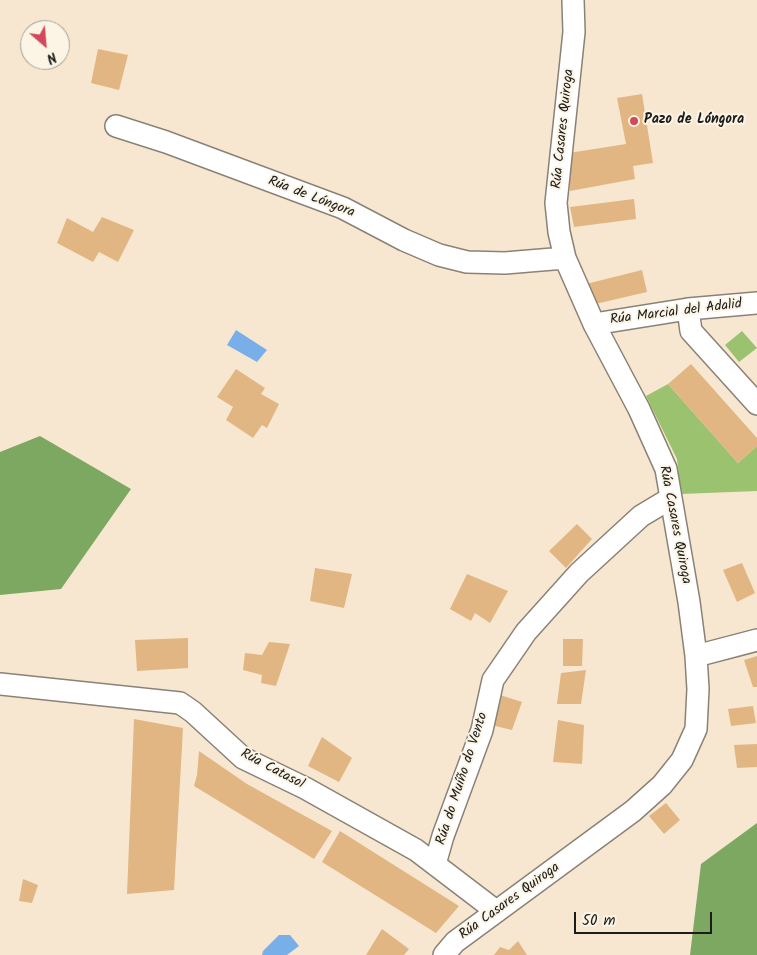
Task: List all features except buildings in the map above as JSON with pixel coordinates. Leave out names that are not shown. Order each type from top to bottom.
[{"type":"street","name":"Rúa Casares Quiroga","points":[[444,955],[455,942],[619,821],[662,785],[682,760],[696,728],[698,688],[696,656],[666,469],[640,409],[594,324],[565,258],[559,232],[556,202],[574,32],[573,0]]},
{"type":"street","name":"Rúa de Lóngora","points":[[116,126],[166,142],[343,208],[404,240],[439,255],[467,262],[505,263],[565,258]]},
{"type":"street","name":"Rúa Marcial del Adalid","points":[[594,324],[688,309],[757,303]]},
{"type":"street","points":[[688,309],[691,331],[757,404]]},
{"type":"street","name":"Rúa do Muíño do Vento","points":[[435,864],[443,836],[482,730],[493,680],[526,632],[579,574],[641,516],[672,498]]},
{"type":"street","points":[[696,656],[757,640]]},
{"type":"street","name":"Rúa Catasol","points":[[0,684],[180,703],[193,712],[243,758],[305,788],[416,850],[496,911]]},
{"type":"green space","points":[[742,331],[757,348],[739,362],[725,345]]},
{"type":"green space","points":[[668,384],[738,463],[757,446],[757,491],[681,494],[677,459],[646,396]]},
{"type":"green space","points":[[40,436],[131,489],[61,589],[0,595],[0,452]]},
{"type":"green space","points":[[757,823],[757,955],[690,955],[701,864]]},
{"type":"water","points":[[236,330],[267,350],[257,362],[227,345]]},
{"type":"water","points":[[279,935],[290,935],[299,946],[287,955],[262,955],[263,951]]},
{"type":"place","name":"Pazo de Lóngora","points":[[634,121]]}]
